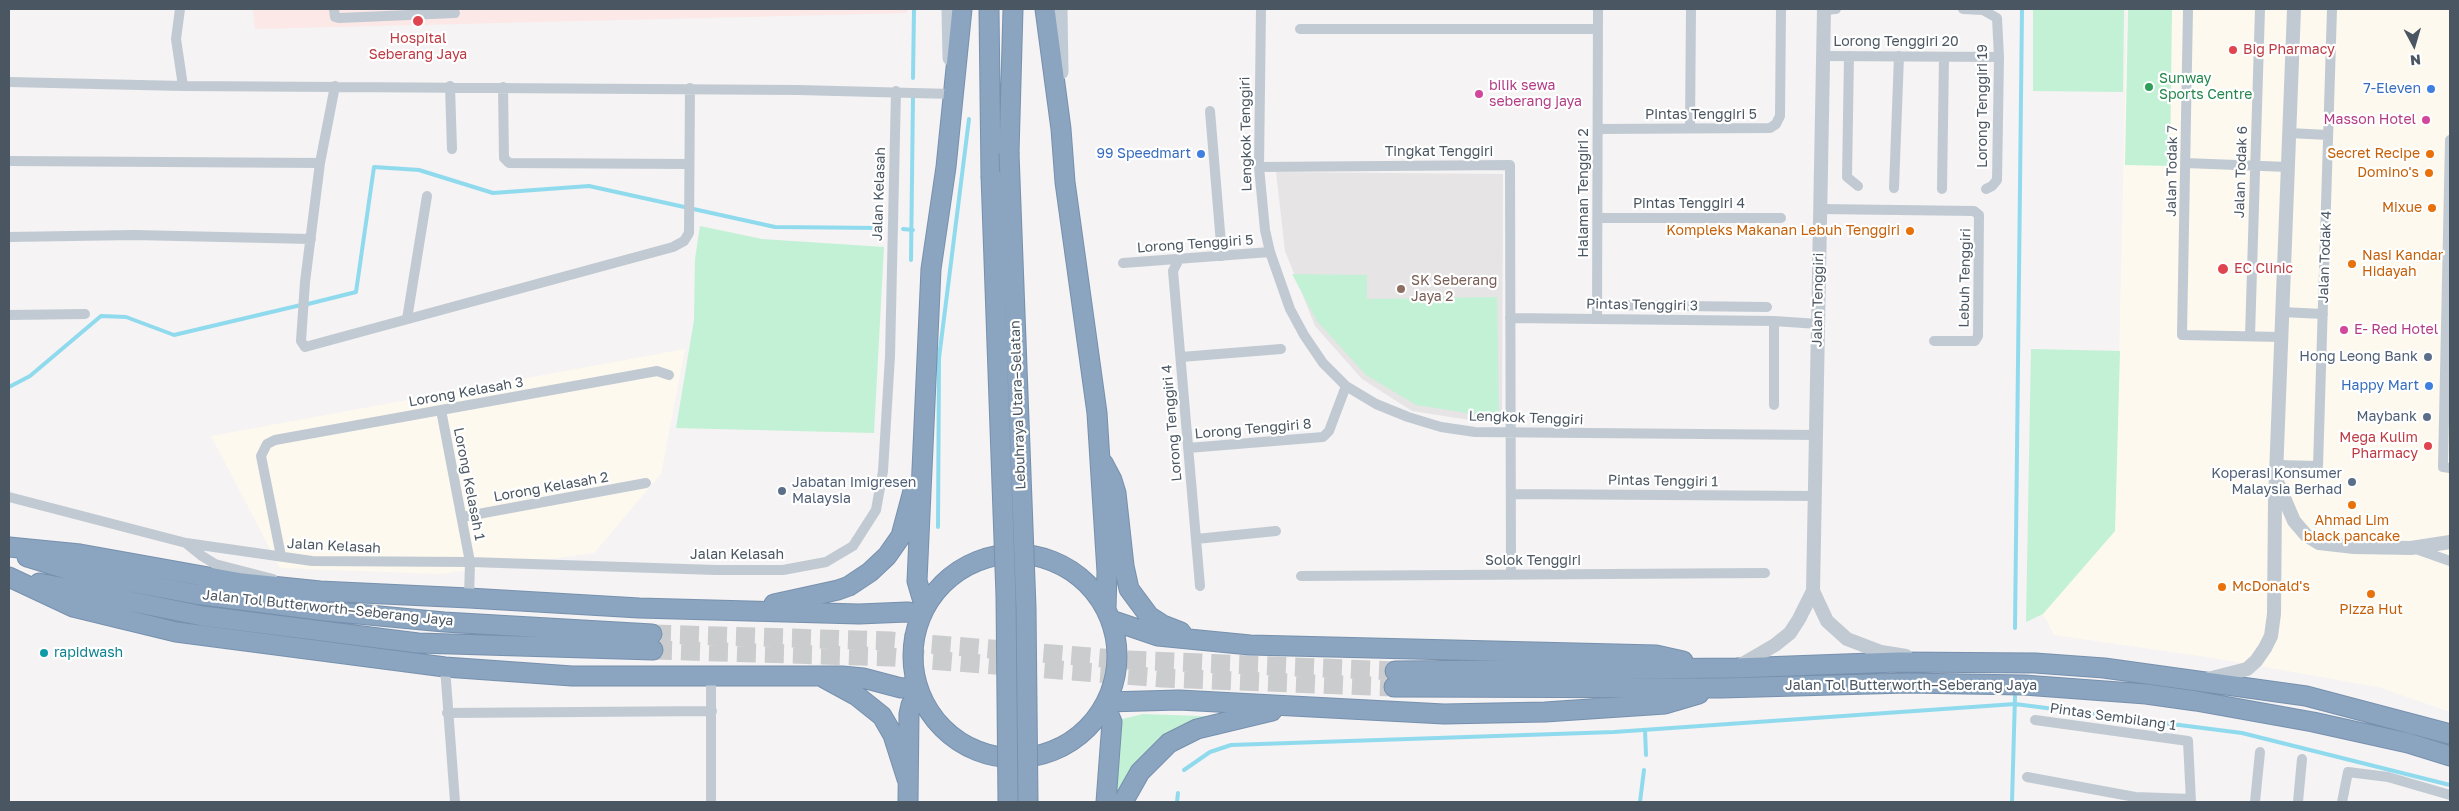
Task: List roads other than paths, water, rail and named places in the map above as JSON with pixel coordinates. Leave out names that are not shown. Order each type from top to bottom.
[{"type":"highway","points":[[924,609],[917,581],[931,270],[946,167],[962,9]]},
{"type":"highway","name":"Lebuhraya Utara–Selatan","points":[[989,9],[991,176],[1006,596],[1008,802]]},
{"type":"highway","name":"Lebuhraya Utara–Selatan","points":[[1013,9],[1009,153],[1026,608],[1028,802]]},
{"type":"highway","points":[[1046,9],[1061,130],[1065,182],[1097,413],[1109,615],[1117,643],[1118,668],[1106,704],[1087,729],[1064,746],[1037,756],[1008,759],[980,753],[954,739],[934,719],[918,691],[912,650],[924,609],[941,585],[960,570],[994,556],[1018,554],[1048,560],[1075,573],[1093,589],[1109,615],[1158,636],[1250,646],[1656,655],[1716,668]]},
{"type":"highway","points":[[1099,458],[1114,486],[1126,581],[1134,599],[1149,616],[1163,625],[1207,640]]},
{"type":"highway","points":[[751,611],[849,586],[879,565],[895,547],[901,536],[909,512],[913,490],[922,467]]},
{"type":"highway","points":[[9,547],[80,554],[242,582],[320,592],[639,608],[874,614],[924,609]]},
{"type":"highway","name":"Jalan Tol Butterworth–Seberang Jaya","points":[[9,551],[94,575],[195,594],[326,611],[652,642],[418,643],[204,616],[9,577]]},
{"type":"highway","points":[[9,577],[73,607],[176,632],[445,667],[572,676],[816,674],[863,678],[918,691]]},
{"type":"highway","name":"Jalan Tol Butterworth–Seberang Jaya","points":[[2450,734],[2306,696],[2201,680],[2094,667],[2035,663],[1937,662],[1395,679],[1721,688],[1980,684],[2146,694],[2313,722],[2408,743],[2450,756]]},
{"type":"highway","points":[[816,674],[849,690],[882,716],[894,735],[907,779]]},
{"type":"highway","points":[[1106,704],[1179,700],[1444,714],[1545,712],[1665,704],[1721,688]]},
{"type":"highway","points":[[908,802],[909,714],[911,704],[918,691]]},
{"type":"highway","points":[[1106,704],[1112,722],[1106,802]]},
{"type":"highway","points":[[1123,802],[1132,783],[1149,761],[1182,736],[1212,724],[1295,706]]},
{"type":"main road","points":[[949,9],[952,94]]},
{"type":"main road","points":[[1060,9],[1061,130]]},
{"type":"street","points":[[180,9],[176,39],[183,86]]},
{"type":"street","points":[[334,9],[335,17],[338,18],[455,13]]},
{"type":"street","name":"Lengkok Tenggiri","points":[[1261,9],[1258,167],[1265,230],[1270,252],[1290,309],[1304,336],[1328,369],[1346,386],[1376,404],[1408,417],[1475,432],[1816,435]]},
{"type":"street","name":"Halaman Tenggiri 2","points":[[1597,318],[1598,9]]},
{"type":"street","points":[[1690,128],[1691,9]]},
{"type":"street","name":"Pintas Tenggiri 5","points":[[1598,129],[1770,128],[1776,124],[1780,116],[1781,9]]},
{"type":"street","name":"Jalan Tenggiri","points":[[1813,591],[1823,56],[1828,9]]},
{"type":"street","name":"Lorong Tenggiri 19","points":[[1964,9],[1983,10],[1997,18],[1997,180],[1986,189]]},
{"type":"street","name":"Jalan Todak 7","points":[[2188,9],[2182,335],[2250,336]]},
{"type":"street","name":"Jalan Todak 6","points":[[2250,336],[2260,9]]},
{"type":"street","points":[[2201,680],[2248,669],[2265,648],[2270,636],[2275,597],[2275,501],[2278,483],[2281,337],[2294,9]]},
{"type":"street","name":"Jalan Todak 4","points":[[2278,465],[2318,466],[2332,9]]},
{"type":"street","points":[[1300,29],[1598,29]]},
{"type":"street","name":"Lorong Tenggiri 20","points":[[1823,56],[1998,57]]},
{"type":"street","points":[[1849,56],[1848,177],[1858,186]]},
{"type":"street","points":[[1894,188],[1899,56]]},
{"type":"street","points":[[1942,189],[1944,57]]},
{"type":"street","points":[[9,82],[183,86],[690,88],[896,91],[952,94]]},
{"type":"street","points":[[335,86],[320,162],[311,239],[301,341],[305,347],[674,247],[684,241],[689,232],[690,88]]},
{"type":"street","points":[[450,86],[452,149]]},
{"type":"street","points":[[503,87],[504,158],[509,163],[689,164]]},
{"type":"street","name":"Jalan Kelasah","points":[[9,498],[186,543],[343,562],[470,562],[716,570],[783,570],[826,562],[853,546],[876,510],[883,470],[890,356],[896,91]]},
{"type":"street","points":[[1210,111],[1222,256]]},
{"type":"street","points":[[2289,133],[2328,135]]},
{"type":"street","points":[[2450,140],[2448,318],[2443,467],[2450,468]]},
{"type":"street","points":[[9,161],[320,162]]},
{"type":"street","points":[[2186,163],[2288,167]]},
{"type":"street","name":"Tingkat Tenggiri","points":[[1258,167],[1510,165],[1511,574]]},
{"type":"street","points":[[407,319],[427,196]]},
{"type":"street","name":"Lebuh Tenggiri","points":[[1820,210],[1974,211],[1979,215],[1978,336],[1975,340],[1934,340]]},
{"type":"street","name":"Pintas Tenggiri 4","points":[[1598,218],[1780,218]]},
{"type":"street","points":[[9,238],[134,235],[311,239]]},
{"type":"street","name":"Lorong Tenggiri 5","points":[[1123,263],[1270,252]]},
{"type":"street","name":"Lorong Tenggiri 4","points":[[1179,259],[1173,271],[1200,586]]},
{"type":"street","name":"Pintas Tenggiri 3","points":[[1597,305],[1767,307]]},
{"type":"street","points":[[2282,312],[2323,314]]},
{"type":"street","points":[[9,314],[85,314]]},
{"type":"street","name":"Pintas Tenggiri 3","points":[[1510,318],[1774,321],[1818,324]]},
{"type":"street","points":[[1774,321],[1774,405]]},
{"type":"street","points":[[2250,336],[2281,337]]},
{"type":"street","points":[[1180,357],[1281,349]]},
{"type":"street","name":"Lorong Kelasah 3","points":[[281,556],[261,456],[267,444],[275,440],[657,371],[669,375]]},
{"type":"street","name":"Lorong Tenggiri 8","points":[[1188,448],[1322,437],[1329,431],[1346,386]]},
{"type":"street","name":"Lorong Kelasah 1","points":[[441,410],[470,562],[468,598]]},
{"type":"street","name":"Lorong Kelasah 2","points":[[462,517],[646,483]]},
{"type":"street","points":[[2278,483],[2294,521],[2306,534],[2319,543],[2328,546],[2411,548],[2450,542]]},
{"type":"street","name":"Pintas Tenggiri 1","points":[[1511,494],[1814,496]]},
{"type":"street","points":[[1196,539],[1276,530]]},
{"type":"street","points":[[186,543],[215,564],[320,592]]},
{"type":"street","points":[[2411,548],[2450,561]]},
{"type":"street","name":"Solok Tenggiri","points":[[1301,576],[1765,573]]},
{"type":"street","points":[[1813,591],[1826,621],[1847,639],[1881,652],[1937,662]]},
{"type":"street","points":[[1736,668],[1775,646],[1790,633],[1800,619],[1813,591]]},
{"type":"street","points":[[445,667],[455,802]]},
{"type":"street","points":[[711,674],[711,802]]},
{"type":"street","points":[[448,713],[712,711]]},
{"type":"street","name":"Pintas Sembilang 1","points":[[2035,720],[2188,741],[2191,801]]},
{"type":"street","points":[[2254,802],[2260,752]]},
{"type":"street","points":[[2298,802],[2302,760]]},
{"type":"street","points":[[2342,802],[2348,772],[2388,777],[2450,795]]},
{"type":"street","points":[[2026,777],[2135,798],[2191,801]]},
{"type":"waterway","points":[[913,78],[914,9]]},
{"type":"waterway","points":[[2015,628],[2022,9]]},
{"type":"waterway","points":[[911,260],[913,96]]},
{"type":"waterway","points":[[938,527],[939,358],[969,119]]},
{"type":"waterway","points":[[308,304],[356,292],[374,167],[419,170],[493,193],[589,186],[775,227],[880,228]]},
{"type":"waterway","points":[[903,229],[913,230]]},
{"type":"waterway","points":[[9,387],[30,376],[101,316],[126,317],[174,335],[301,305]]},
{"type":"waterway","points":[[2012,802],[2015,696]]},
{"type":"waterway","points":[[1184,770],[1210,752],[1231,745],[1614,732],[2015,704],[2242,733],[2450,785]]},
{"type":"waterway","points":[[1645,730],[1646,755]]},
{"type":"waterway","points":[[1640,802],[1644,770]]},
{"type":"waterway","points":[[1177,802],[1178,793]]},
{"type":"tunnel","points":[[652,634],[890,641],[1127,660],[1395,671]]},
{"type":"tunnel","points":[[653,650],[891,657],[1163,678],[1394,687]]},
{"type":"place","name":"Hospital Seberang Jaya","points":[[418,21]]},
{"type":"place","name":"Big Pharmacy","points":[[2233,50]]},
{"type":"place","name":"Sunway Sports Centre","points":[[2149,87]]},
{"type":"place","name":"7-Eleven","points":[[2431,89]]},
{"type":"place","name":"bilik sewa seberang jaya","points":[[1479,94]]},
{"type":"place","name":"Masson Hotel","points":[[2426,120]]},
{"type":"place","name":"99 Speedmart","points":[[1201,154]]},
{"type":"place","name":"Secret Recipe","points":[[2430,154]]},
{"type":"place","name":"Domino's","points":[[2429,173]]},
{"type":"place","name":"Mixue","points":[[2432,208]]},
{"type":"place","name":"Kompleks Makanan Lebuh Tenggiri","points":[[1910,231]]},
{"type":"place","name":"Nasi Kandar Hidayah","points":[[2352,264]]},
{"type":"place","name":"EC Clinic","points":[[2223,269]]},
{"type":"place","name":"SK Seberang Jaya 2","points":[[1401,289]]},
{"type":"place","name":"E- Red Hotel","points":[[2344,330]]},
{"type":"place","name":"Hong Leong Bank","points":[[2428,357]]},
{"type":"place","name":"Happy Mart","points":[[2429,386]]},
{"type":"place","name":"Maybank","points":[[2427,417]]},
{"type":"place","name":"Mega Kulim Pharmacy","points":[[2428,446]]},
{"type":"place","name":"Koperasi Konsumer Malaysia Berhad","points":[[2352,482]]},
{"type":"place","name":"Jabatan Imigresen Malaysia","points":[[782,491]]},
{"type":"place","name":"Ahmad Lim black pancake","points":[[2352,505]]},
{"type":"place","name":"McDonald's","points":[[2222,587]]},
{"type":"place","name":"Pizza Hut","points":[[2371,594]]},
{"type":"place","name":"rapidwash","points":[[44,653]]}]
